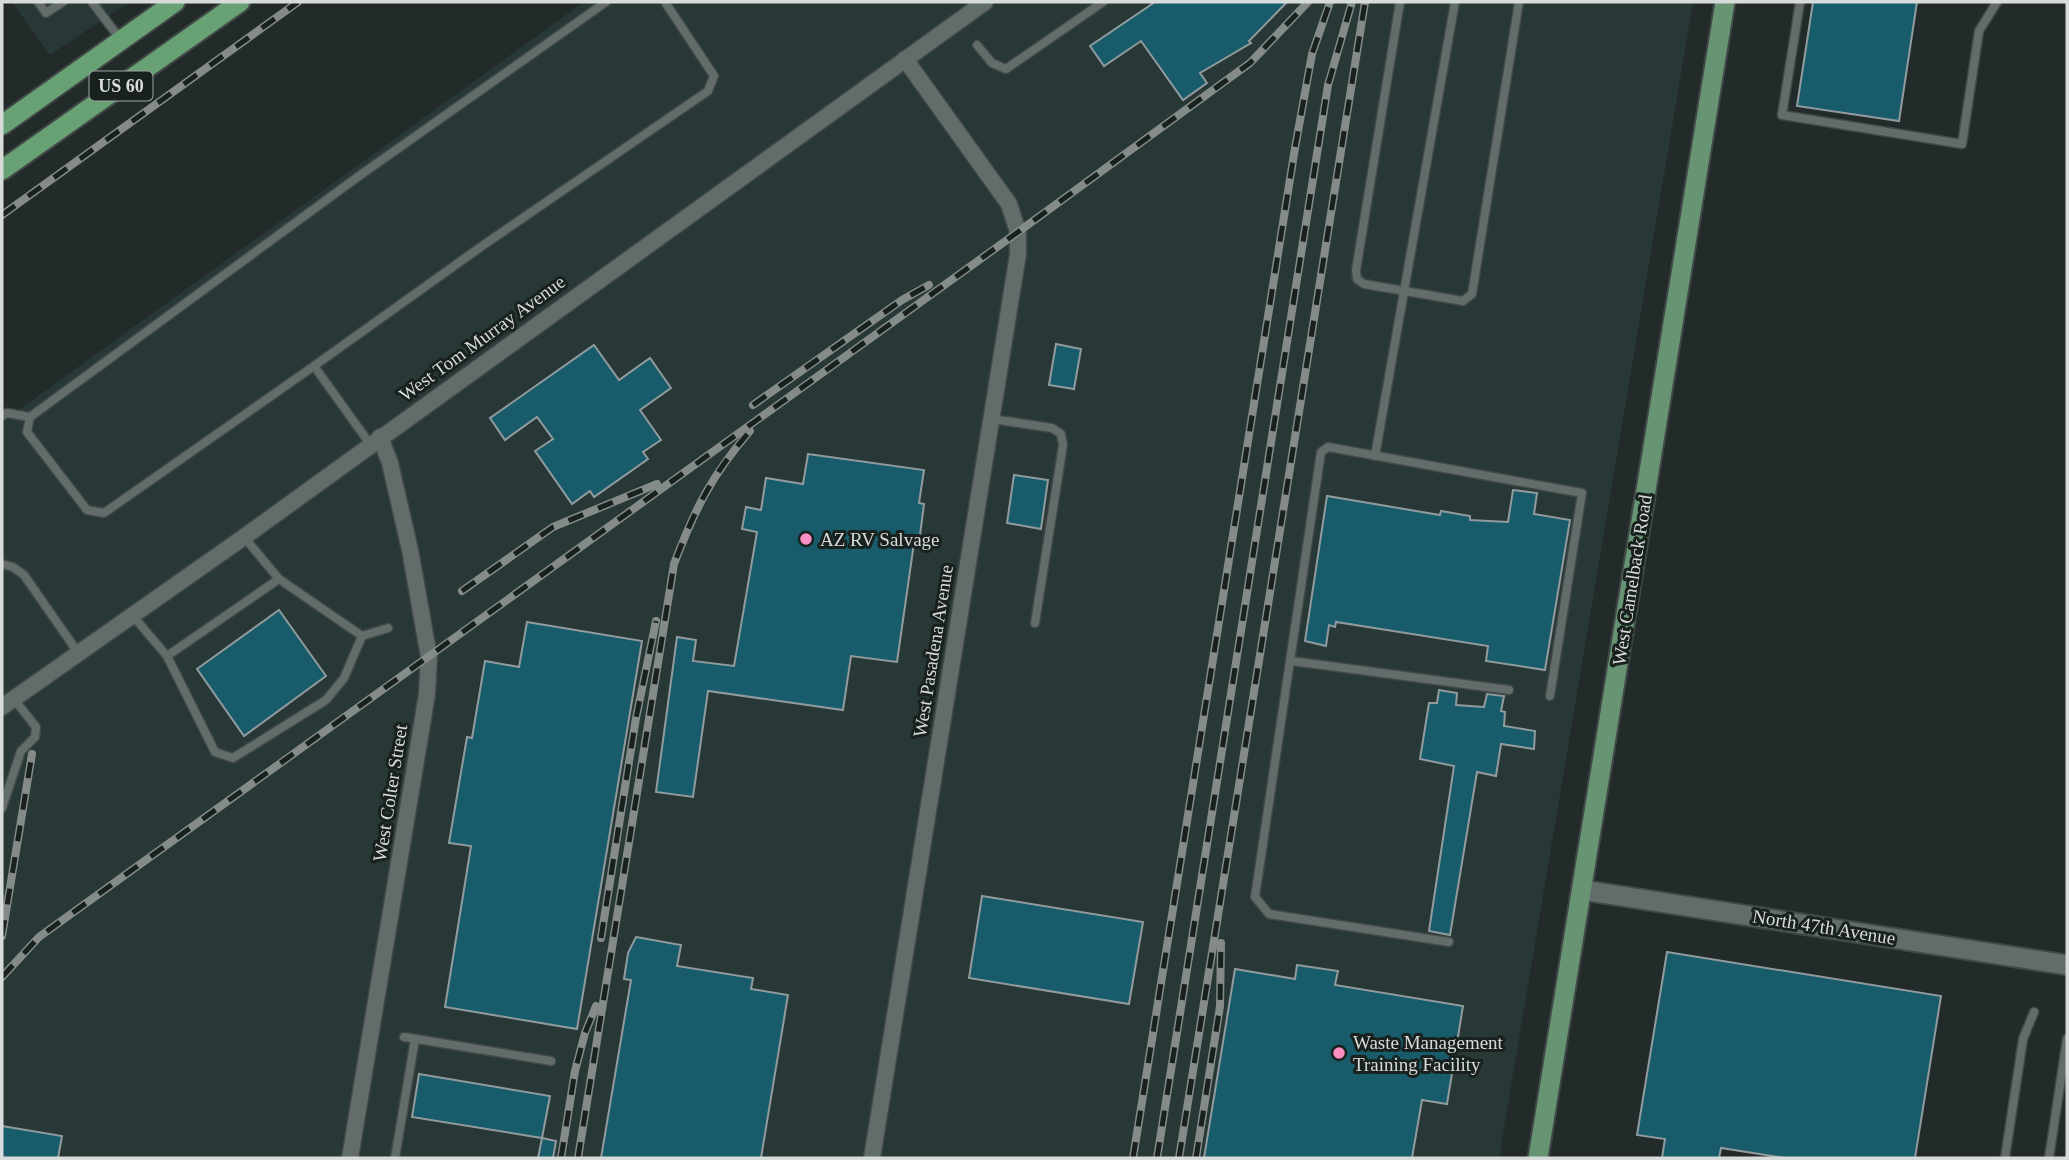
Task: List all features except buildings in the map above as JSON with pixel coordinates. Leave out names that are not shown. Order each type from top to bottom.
[{"type":"highway","name":"US 60","points":[[2,125],[176,2]]},
{"type":"highway","name":"US 60","points":[[2,170],[240,2]]},
{"type":"main road","name":"West Camelback Road","points":[[1538,1158],[1725,2]]},
{"type":"street","name":"West Tom Murray Avenue","points":[[8,703],[244,537],[985,2]]},
{"type":"street","name":"West Pasadena Avenue","points":[[872,1158],[1017,262],[1016,225],[1009,204],[905,58]]},
{"type":"street","name":"West Colter Street","points":[[350,1158],[428,694],[429,657],[410,550],[390,463],[375,441]]},
{"type":"street","name":"North 47th Avenue","points":[[1582,890],[2067,965]]},
{"type":"lane","points":[[38,2],[46,13],[63,2]]},
{"type":"lane","points":[[93,2],[121,40]]},
{"type":"lane","points":[[606,2],[359,176],[30,417],[27,432],[87,510],[104,513],[482,246],[708,91],[714,76],[665,2]]},
{"type":"lane","points":[[977,45],[992,63],[1006,69],[1103,2]]},
{"type":"lane","points":[[1400,2],[1356,270],[1357,279],[1364,284],[1463,301],[1472,294],[1519,2]]},
{"type":"lane","points":[[1375,456],[1455,2]]},
{"type":"lane","points":[[1800,2],[1782,115],[1962,144],[1979,31],[1997,2]]},
{"type":"lane","points":[[314,366],[375,441]]},
{"type":"lane","points":[[2,416],[7,413],[30,417]]},
{"type":"lane","points":[[992,419],[1052,428],[1061,434],[1063,445],[1035,624]]},
{"type":"lane","points":[[1449,942],[1269,914],[1255,897],[1321,452],[1328,447],[1582,493],[1550,696]]},
{"type":"lane","points":[[244,537],[279,579],[362,636]]},
{"type":"lane","points":[[2,564],[13,567],[24,575],[79,654]]},
{"type":"lane","points":[[167,656],[279,579]]},
{"type":"lane","points":[[133,616],[167,656],[215,752],[233,758],[326,700],[344,678],[362,636],[388,628]]},
{"type":"lane","points":[[1292,661],[1509,690]]},
{"type":"lane","points":[[2,808],[21,751],[35,737],[36,727],[8,703]]},
{"type":"lane","points":[[2005,1158],[2023,1039],[2034,1012]]},
{"type":"lane","points":[[404,1037],[551,1061]]},
{"type":"lane","points":[[395,1158],[415,1039]]},
{"type":"lane","points":[[2049,1158],[2067,1039]]},
{"type":"shaded area","points":[[12,2],[129,2],[50,55]]},
{"type":"shaded area","points":[[584,2],[1693,2],[1499,1158],[2,1158],[2,422]]},
{"type":"railway","points":[[2,215],[298,2]]},
{"type":"railway","points":[[2,977],[39,937],[1250,63],[1308,2]]},
{"type":"railway","points":[[1133,1158],[1295,148],[1312,54],[1330,2]]},
{"type":"railway","points":[[1157,1158],[1328,85],[1352,2]]},
{"type":"railway","points":[[1179,1158],[1365,2]]},
{"type":"railway","points":[[753,405],[902,300],[929,285]]},
{"type":"railway","points":[[578,1158],[674,564],[705,494],[750,431]]},
{"type":"railway","points":[[462,591],[553,527],[657,484]]},
{"type":"railway","points":[[601,938],[636,718],[656,621]]},
{"type":"railway","points":[[2,936],[32,754]]},
{"type":"railway","points":[[1196,1158],[1220,1006],[1221,943]]},
{"type":"railway","points":[[561,1158],[575,1071],[585,1033],[596,1006]]},
{"type":"place","name":"AZ RV Salvage","points":[[806,539]]},
{"type":"place","name":"Waste Management Training Facility","points":[[1339,1053]]}]
